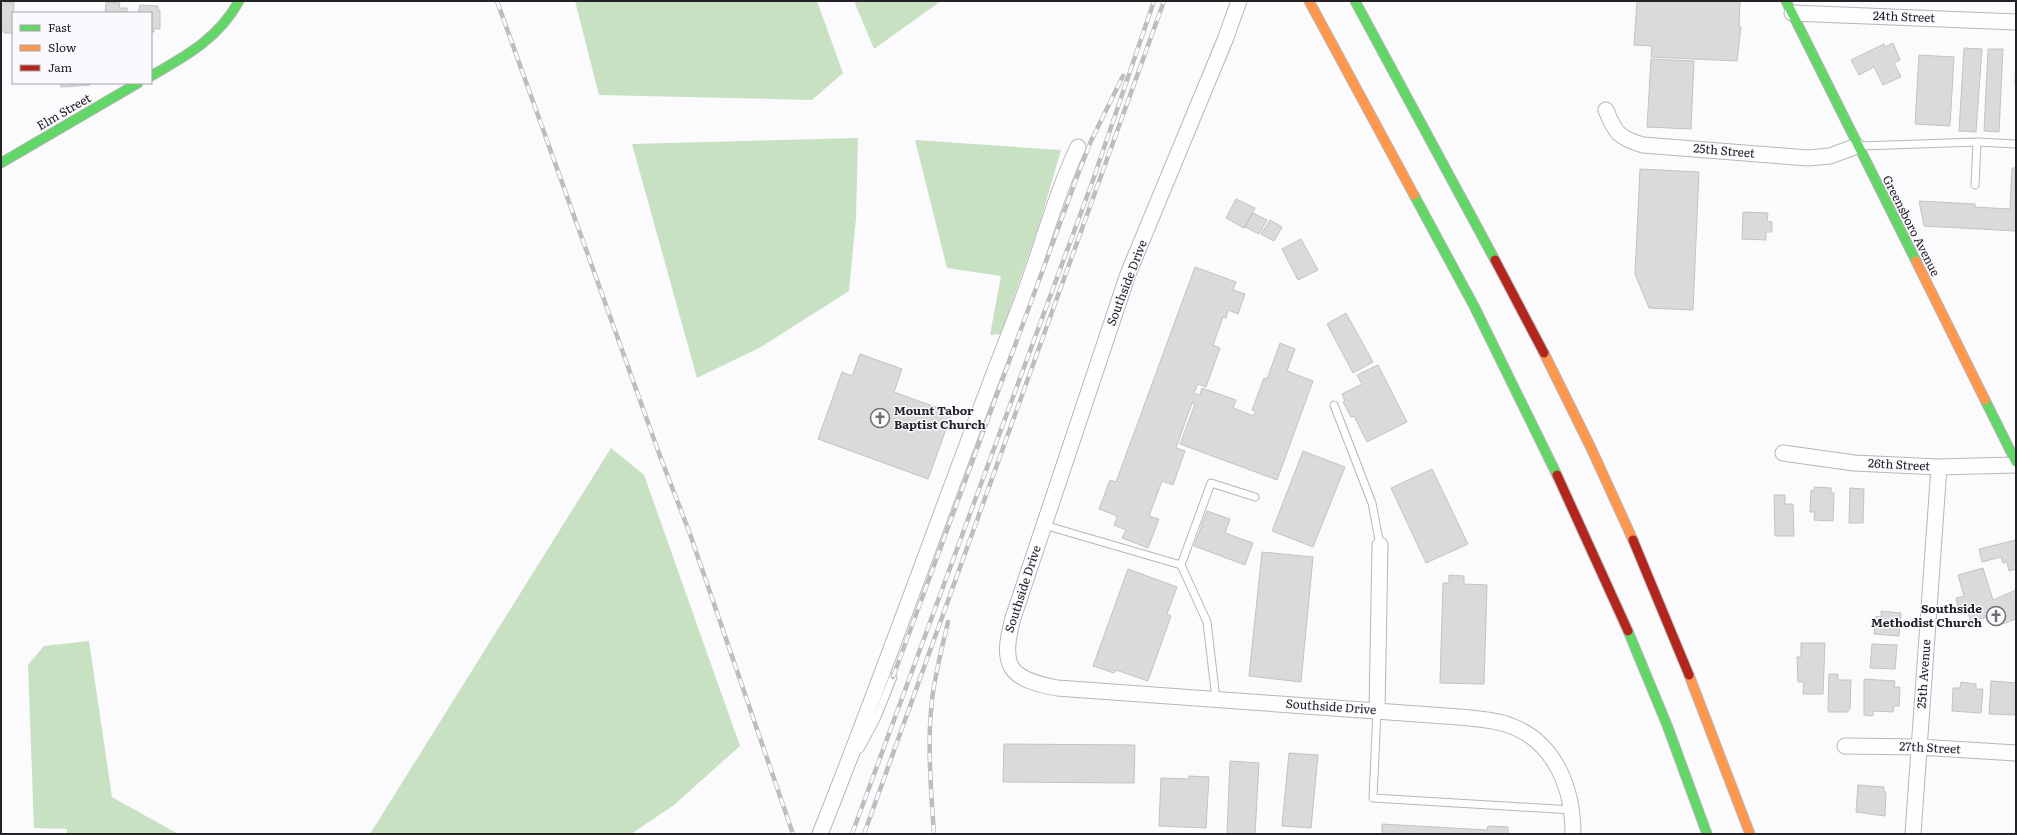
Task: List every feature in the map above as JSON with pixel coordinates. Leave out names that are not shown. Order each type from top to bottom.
[{"type":"main road","points":[[152,75],[194,51],[213,37],[233,15],[239,1]]},
{"type":"main road","points":[[1309,1],[1479,315],[1561,479],[1632,638],[1666,723],[1707,834]]},
{"type":"main road","points":[[1355,1],[1534,333],[1592,450],[1672,630],[1750,834]]},
{"type":"main road","name":"Greensboro Avenue","points":[[1789,7],[1857,146],[2016,462]]},
{"type":"main road","name":"Elm Street","points":[[1,163],[136,84]]},
{"type":"street","name":"Southside Drive","points":[[1239,1],[1216,62],[1128,274],[1008,633],[1006,649],[1010,666],[1022,678],[1039,685],[1057,688],[1459,717],[1496,721],[1515,727],[1530,737],[1545,749],[1556,763],[1565,780],[1572,810],[1573,834]]},
{"type":"street","name":"24th Street","points":[[1789,7],[2016,22]]},
{"type":"street","name":"25th Street","points":[[1606,110],[1613,127],[1626,140],[1643,145],[1808,158],[1830,156],[1857,146]]},
{"type":"street","points":[[820,834],[902,624],[1028,284],[1064,180],[1078,148]]},
{"type":"street","name":"26th Street","points":[[1783,453],[1854,463],[1939,467],[2016,465]]},
{"type":"street","name":"25th Avenue","points":[[1913,834],[1939,467]]},
{"type":"street","points":[[1377,711],[1380,545]]},
{"type":"street","name":"27th Street","points":[[1845,746],[1919,747],[2016,753]]},
{"type":"lane","points":[[1975,185],[1977,142]]},
{"type":"lane","points":[[1857,146],[1977,142],[2016,144]]},
{"type":"lane","points":[[1334,405],[1372,503],[1380,545]]},
{"type":"lane","points":[[1216,699],[1207,622],[1181,565],[1211,482],[1255,497]]},
{"type":"lane","points":[[1044,526],[1181,565]]},
{"type":"lane","points":[[829,811],[877,717],[893,677]]},
{"type":"lane","points":[[1377,711],[1373,798],[1572,810]]},
{"type":"green space","points":[[575,1],[817,1],[843,73],[812,100],[599,95]]},
{"type":"green space","points":[[854,1],[941,1],[874,49]]},
{"type":"green space","points":[[858,138],[856,218],[849,291],[761,347],[697,378],[632,144]]},
{"type":"green space","points":[[915,140],[1061,150],[1040,222],[1001,334],[990,335],[1001,276],[947,268]]},
{"type":"green space","points":[[611,448],[644,475],[740,746],[674,805],[631,834],[370,834]]},
{"type":"green space","points":[[89,641],[112,797],[178,834],[67,834],[67,829],[34,828],[28,665],[44,646]]},
{"type":"building","points":[[1637,1],[1740,1],[1739,27],[1741,27],[1737,61],[1651,57],[1652,46],[1634,45]]},
{"type":"building","points":[[4,2],[14,2],[14,12],[12,12],[12,33],[4,33],[4,31],[1,31],[1,4],[4,4]]},
{"type":"building","points":[[106,2],[120,3],[119,8],[127,8],[127,12],[105,12]]},
{"type":"building","points":[[140,5],[158,6],[158,10],[160,10],[160,29],[154,29],[154,32],[152,32],[152,12],[138,12]]},
{"type":"building","points":[[1893,43],[1900,60],[1894,63],[1901,77],[1883,85],[1874,67],[1859,75],[1851,60],[1884,44],[1885,47]]},
{"type":"building","points":[[1964,48],[1982,49],[1976,132],[1959,131]]},
{"type":"building","points":[[1988,49],[2003,49],[1999,132],[1984,131]]},
{"type":"building","points":[[1919,55],[1954,57],[1950,126],[1915,124]]},
{"type":"building","points":[[1651,59],[1694,61],[1691,129],[1647,127]]},
{"type":"building","points":[[2016,62],[2016,86],[2015,85]]},
{"type":"building","points":[[61,84],[90,84],[90,85],[61,87]]},
{"type":"building","points":[[2012,168],[2016,168],[2016,231],[1924,226],[1919,201],[1975,204],[1975,207],[2010,209]]},
{"type":"building","points":[[1640,169],[1699,172],[1693,310],[1649,308],[1635,274]]},
{"type":"building","points":[[1236,199],[1255,208],[1244,228],[1226,218]]},
{"type":"building","points":[[1743,212],[1768,213],[1767,221],[1772,222],[1772,232],[1766,232],[1766,240],[1742,239]]},
{"type":"building","points":[[1253,213],[1267,220],[1259,234],[1245,227]]},
{"type":"building","points":[[1270,220],[1282,227],[1274,241],[1261,234]]},
{"type":"building","points":[[1301,239],[1318,270],[1298,280],[1282,249]]},
{"type":"building","points":[[1195,267],[1236,282],[1233,290],[1245,294],[1238,314],[1228,310],[1226,318],[1223,317],[1213,345],[1220,348],[1206,387],[1198,384],[1194,393],[1200,395],[1202,388],[1236,400],[1233,408],[1254,416],[1255,411],[1252,410],[1264,378],[1267,379],[1280,343],[1295,349],[1287,371],[1313,381],[1277,480],[1180,444],[1195,404],[1192,403],[1176,448],[1185,451],[1173,485],[1162,481],[1149,516],[1159,519],[1148,548],[1122,538],[1126,530],[1114,525],[1117,518],[1115,515],[1099,509],[1110,480],[1116,482]]},
{"type":"building","points":[[1346,313],[1373,362],[1353,373],[1327,324]]},
{"type":"building","points":[[860,354],[902,369],[894,392],[952,413],[928,479],[818,439],[842,372],[852,376]]},
{"type":"building","points":[[1378,365],[1407,422],[1367,442],[1354,416],[1351,417],[1343,402],[1345,401],[1342,394],[1362,384],[1357,375]]},
{"type":"building","points":[[1303,451],[1345,467],[1313,547],[1272,531]]},
{"type":"building","points":[[1432,469],[1468,544],[1426,563],[1391,488]]},
{"type":"building","points":[[1814,487],[1831,488],[1831,493],[1834,493],[1833,521],[1814,520],[1815,512],[1810,512],[1811,490],[1814,491]]},
{"type":"building","points":[[1850,488],[1864,489],[1863,523],[1849,523]]},
{"type":"building","points":[[1774,495],[1785,495],[1785,504],[1793,504],[1794,536],[1775,536]]},
{"type":"building","points":[[1207,511],[1230,519],[1225,533],[1253,543],[1245,565],[1194,546]]},
{"type":"building","points":[[2016,540],[2016,569],[2009,571],[2007,562],[2003,563],[2001,557],[1982,562],[1979,549]]},
{"type":"building","points":[[1262,552],[1313,557],[1301,682],[1249,676]]},
{"type":"building","points":[[1983,568],[1993,600],[2016,590],[2016,619],[1997,626],[1994,619],[1998,617],[1997,614],[1971,622],[1967,609],[1959,611],[1956,598],[1964,596],[1958,575]]},
{"type":"building","points":[[1128,569],[1177,587],[1167,614],[1171,616],[1148,681],[1116,670],[1114,673],[1093,666]]},
{"type":"building","points":[[1449,575],[1464,576],[1464,584],[1487,585],[1484,684],[1440,683],[1443,583],[1449,583]]},
{"type":"building","points":[[1881,611],[1901,613],[1899,636],[1874,634],[1876,616],[1881,617]]},
{"type":"building","points":[[1801,643],[1825,643],[1823,694],[1803,694],[1804,682],[1798,682],[1797,657],[1801,657]]},
{"type":"building","points":[[1872,644],[1897,645],[1895,669],[1870,668]]},
{"type":"building","points":[[1829,674],[1838,674],[1838,680],[1851,680],[1850,709],[1848,709],[1848,712],[1829,712],[1828,710]]},
{"type":"building","points":[[1864,679],[1895,681],[1894,687],[1900,687],[1899,706],[1894,706],[1893,712],[1873,711],[1873,716],[1864,715]]},
{"type":"building","points":[[1991,681],[2016,683],[2016,715],[1989,714]]},
{"type":"building","points":[[1961,682],[1976,684],[1976,689],[1983,689],[1981,713],[1952,711],[1953,688],[1960,688]]},
{"type":"building","points":[[1004,744],[1135,745],[1134,783],[1003,782]]},
{"type":"building","points":[[1289,753],[1318,755],[1311,828],[1282,826]]},
{"type":"building","points":[[1230,761],[1259,763],[1255,834],[1227,834]]},
{"type":"building","points":[[1189,776],[1209,777],[1206,828],[1159,826],[1161,778],[1189,779]]},
{"type":"building","points":[[1858,785],[1884,787],[1884,792],[1886,792],[1885,816],[1856,812]]},
{"type":"building","points":[[1382,824],[1487,830],[1488,826],[1508,827],[1508,834],[1382,834]]},
{"type":"railway","points":[[497,1],[660,456],[690,534],[793,834]]},
{"type":"railway","points":[[852,834],[1093,180],[1154,1]]},
{"type":"railway","points":[[864,834],[1164,1]]},
{"type":"railway","points":[[893,677],[1077,177],[1091,141],[1123,76]]},
{"type":"railway","points":[[934,834],[930,767],[932,700],[948,622]]},
{"type":"traffic: fast","points":[[152,75],[177,61],[212,36],[222,26],[239,1]]},
{"type":"traffic: fast","points":[[1355,1],[1495,260]]},
{"type":"traffic: fast","points":[[1786,1],[1916,261]]},
{"type":"traffic: fast","points":[[1,163],[136,84]]},
{"type":"traffic: fast","points":[[1414,195],[1474,306],[1557,475]]},
{"type":"traffic: fast","points":[[1985,400],[2016,462]]},
{"type":"traffic: fast","points":[[1628,631],[1667,725],[1707,834]]},
{"type":"traffic: slow","points":[[1309,1],[1414,195]]},
{"type":"traffic: slow","points":[[1916,261],[1985,400]]},
{"type":"traffic: slow","points":[[1544,353],[1591,448],[1633,540]]},
{"type":"traffic: slow","points":[[1689,675],[1750,834]]},
{"type":"traffic: jam","points":[[1495,260],[1544,353]]},
{"type":"traffic: jam","points":[[1557,475],[1628,631]]},
{"type":"traffic: jam","points":[[1633,540],[1689,675]]},
{"type":"place","name":"Mount Tabor Baptist Church","points":[[880,418]]},
{"type":"place","name":"Southside Methodist Church","points":[[1996,616]]}]
